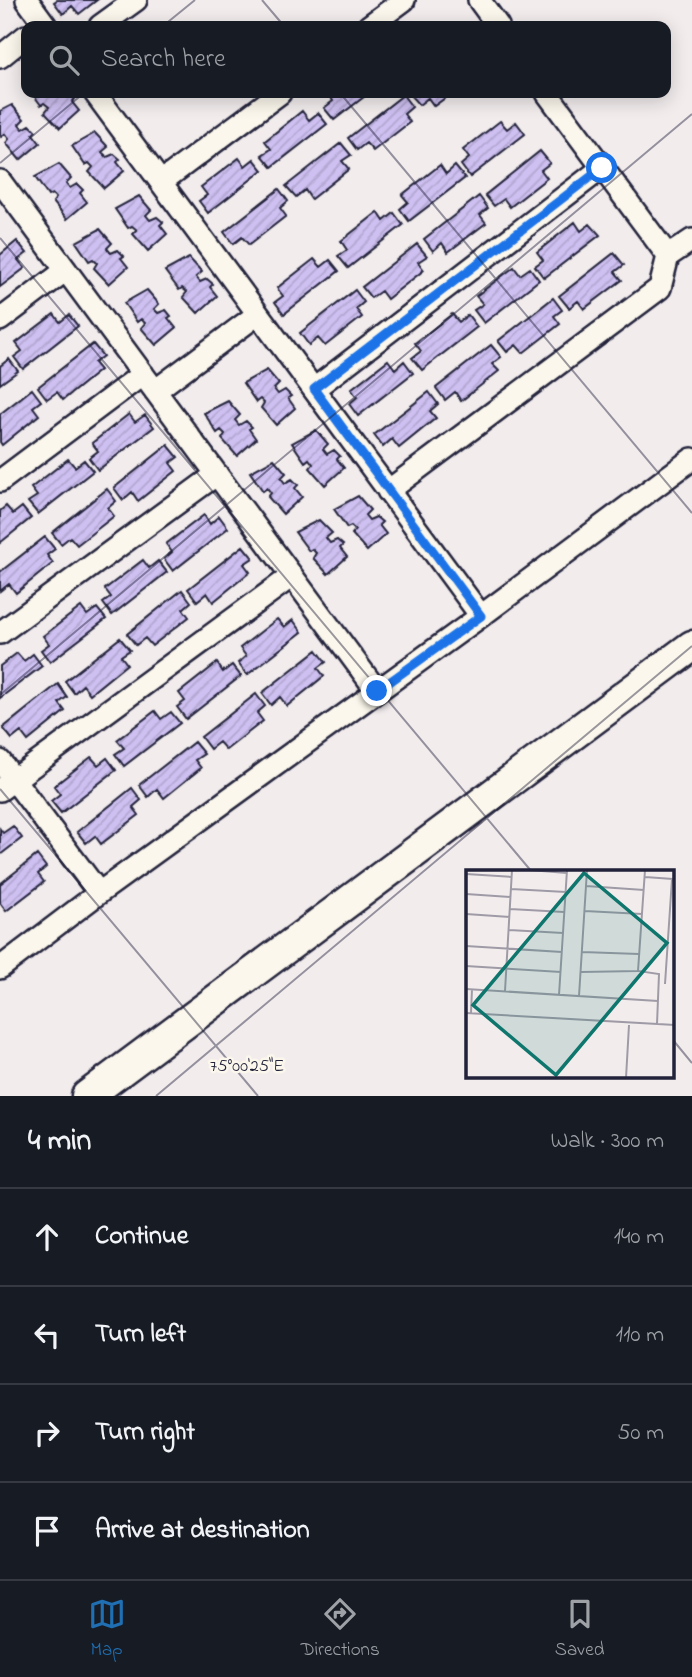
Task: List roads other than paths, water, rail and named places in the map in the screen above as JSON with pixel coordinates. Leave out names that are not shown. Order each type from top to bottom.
[{"type":"street","points":[[27,0],[40,21]]},
{"type":"street","points":[[107,21],[136,0]]},
{"type":"street","points":[[376,21],[404,0]]},
{"type":"street","points":[[479,0],[494,21]]},
{"type":"street","points":[[0,57],[21,40]]},
{"type":"street","points":[[99,98],[481,616]]},
{"type":"street","points":[[161,182],[273,98]]},
{"type":"street","points":[[551,98],[668,256]]},
{"type":"street","points":[[314,389],[602,168]]},
{"type":"street","points":[[0,181],[377,691]]},
{"type":"street","points":[[388,491],[660,288],[668,256],[692,240]]},
{"type":"street","points":[[0,320],[66,270]]},
{"type":"street","points":[[0,481],[149,382],[258,314]]},
{"type":"street","points":[[0,968],[692,459]]},
{"type":"street","points":[[0,632],[217,474]]},
{"type":"street","points":[[7,785],[292,576]]},
{"type":"street","points":[[87,1096],[692,646]]},
{"type":"street","points":[[109,1096],[692,662]]},
{"type":"street","points":[[0,761],[7,785],[99,893]]}]
